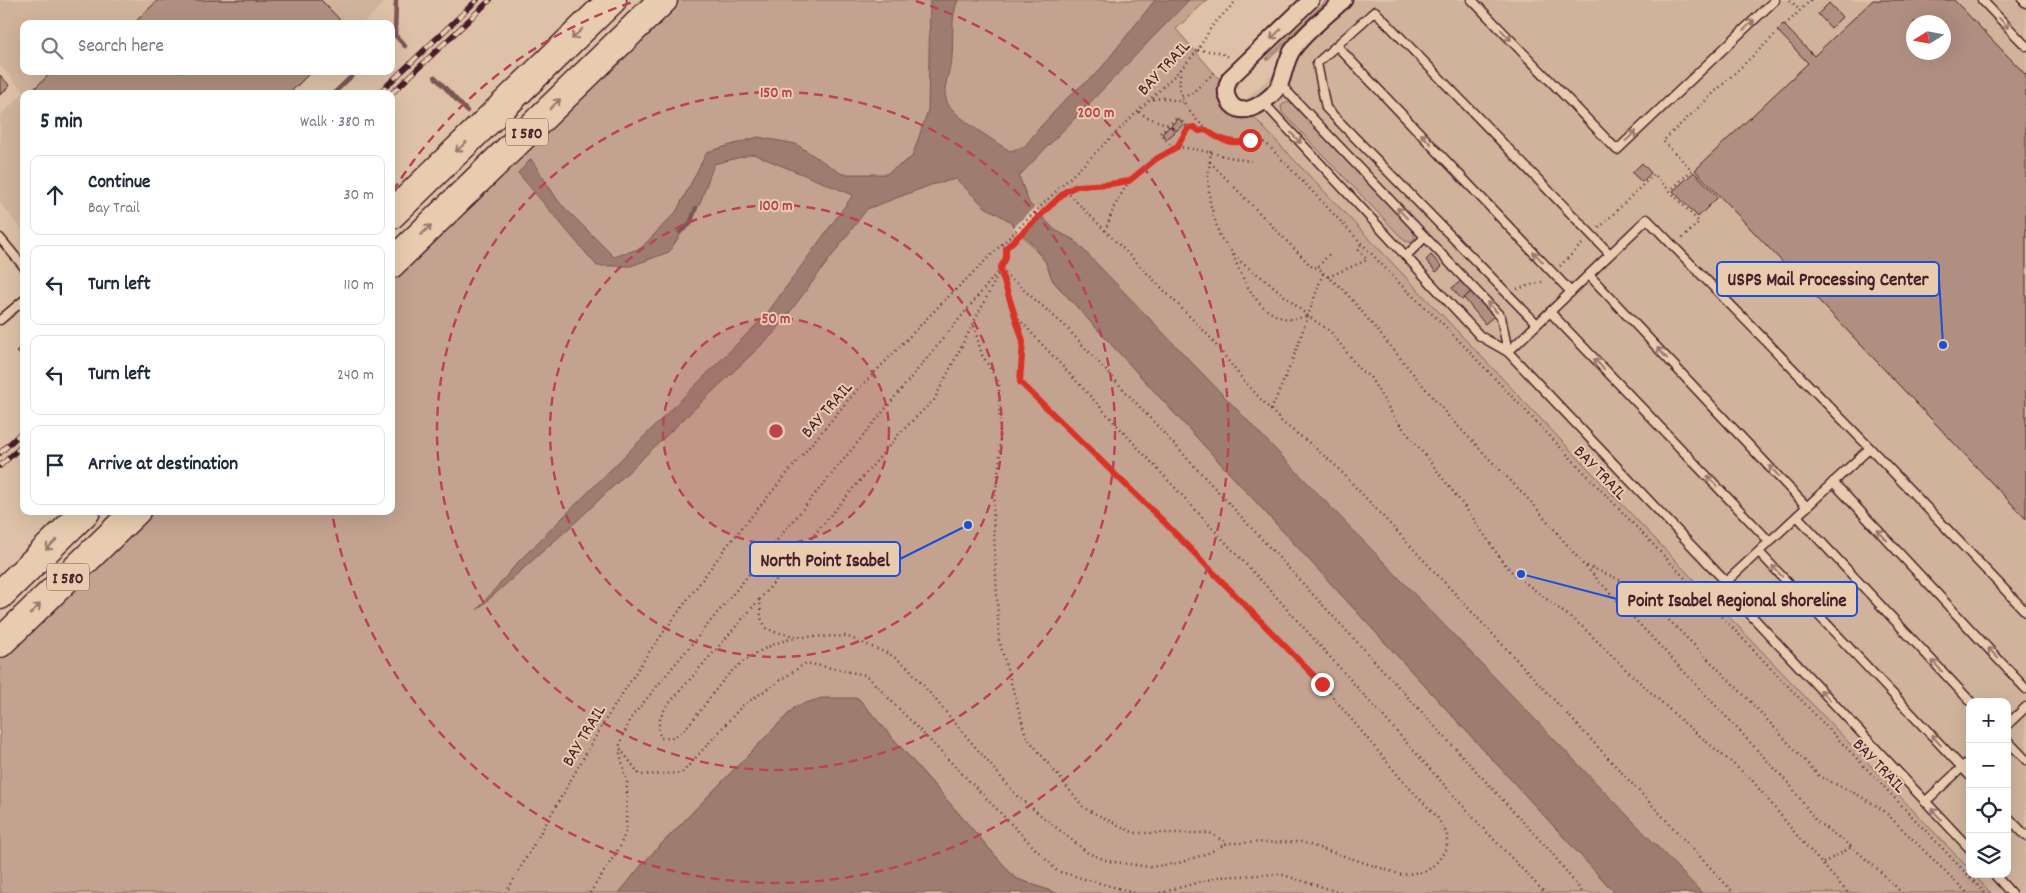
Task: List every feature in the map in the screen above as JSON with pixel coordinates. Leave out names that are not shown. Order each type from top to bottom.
[{"type":"highway","name":"I 580","points":[[395,211],[612,0]]},
{"type":"highway","name":"I 580","points":[[395,260],[663,0]]},
{"type":"highway","name":"I 580","points":[[0,595],[82,515]]},
{"type":"highway","name":"I 580","points":[[0,643],[132,515]]},
{"type":"street","points":[[1311,0],[1235,63],[1227,85],[1226,94],[1229,101],[1235,106],[1246,110],[1253,109],[1263,102],[1280,84],[1293,49],[1344,0]]},
{"type":"lane","points":[[1472,0],[1616,150],[1776,0]]},
{"type":"lane","points":[[1982,0],[2026,46]]},
{"type":"lane","points":[[2023,0],[2026,3]]},
{"type":"lane","points":[[1538,324],[1326,108],[1317,63],[1374,10],[1610,254]]},
{"type":"lane","points":[[1337,46],[1571,292]]},
{"type":"lane","points":[[1280,84],[1501,317],[1508,352]]},
{"type":"lane","points":[[1263,102],[1480,336],[1508,352],[1726,582],[1733,596],[1966,845]]},
{"type":"lane","points":[[1508,352],[1648,219],[2026,612]]},
{"type":"lane","points":[[0,238],[20,261]]},
{"type":"lane","points":[[1406,256],[1425,238]]},
{"type":"lane","points":[[1589,275],[1807,507]]},
{"type":"lane","points":[[0,320],[20,303]]},
{"type":"lane","points":[[1550,312],[1770,542]]},
{"type":"lane","points":[[1726,582],[1870,448]]},
{"type":"lane","points":[[1833,482],[2026,689]]},
{"type":"lane","points":[[1797,516],[1967,698]]},
{"type":"lane","points":[[1759,552],[1966,772]]},
{"type":"lane","points":[[2011,721],[2026,707]]},
{"type":"lane","points":[[2010,743],[2026,760]]},
{"type":"lane","points":[[1925,802],[1966,764]]},
{"type":"lane","points":[[2011,820],[2026,836]]},
{"type":"lane","points":[[1998,878],[2011,893]]},
{"type":"path","name":"BAY TRAIL","points":[[506,893],[603,724],[647,655],[726,547],[849,399],[1014,232],[1181,69],[1198,50],[1212,26],[1237,0]]},
{"type":"path","points":[[1790,0],[1800,11]]},
{"type":"path","points":[[1785,26],[1811,0]]},
{"type":"path","points":[[1672,188],[1692,170],[1664,141],[1778,32]]},
{"type":"path","points":[[1198,50],[1219,52],[1235,63]]},
{"type":"path","points":[[1224,63],[1235,63]]},
{"type":"path","points":[[1151,99],[1163,98],[1183,102],[1180,84],[1181,69]]},
{"type":"path","points":[[1182,96],[1190,95],[1218,69]]},
{"type":"path","name":"BAY TRAIL","points":[[1183,102],[1206,130],[1216,137],[1228,142],[1241,143],[1255,140],[1265,142],[1402,286],[1442,323],[1985,893]]},
{"type":"path","points":[[1138,111],[1149,118],[1169,125]]},
{"type":"path","points":[[1173,148],[1160,133],[1178,117],[1188,128]]},
{"type":"path","points":[[1188,128],[1194,127],[1199,131],[1206,130]]},
{"type":"path","points":[[1177,147],[1188,128]]},
{"type":"path","points":[[1105,231],[1114,207],[1129,181],[1173,148],[1211,152],[1235,160],[1251,161]]},
{"type":"path","points":[[1211,152],[1208,178],[1215,224],[1220,237],[1232,252],[1243,264],[1331,332],[1360,370],[1370,377],[1394,417],[1473,518],[1502,561],[1514,574],[1584,628],[1683,722],[1709,742],[1751,780],[1848,893]]},
{"type":"path","points":[[1210,162],[1313,268],[1318,267],[1331,252]]},
{"type":"path","points":[[1000,269],[1023,341],[1020,382],[1156,514],[1322,684],[1402,780],[1437,817],[1447,834],[1447,848],[1438,862],[1427,871],[1402,875],[1301,842],[1228,843],[1208,853],[1178,863],[1150,867],[1108,862],[1088,853],[1017,796],[906,665],[888,654],[846,636],[783,639],[759,652],[731,671],[674,737],[661,738],[658,732],[660,719],[666,707],[900,433],[934,400],[973,324],[1000,269],[1006,258],[1006,248],[1045,208],[1066,191],[1077,186],[1129,181]]},
{"type":"path","points":[[1066,191],[1209,336],[1244,381],[1283,423],[1335,465],[1734,893]]},
{"type":"path","points":[[1328,277],[1367,260],[1359,250],[1361,243]]},
{"type":"path","points":[[1232,252],[1249,290],[1259,303],[1278,315],[1289,319],[1308,316]]},
{"type":"path","points":[[1318,267],[1342,289],[1449,417],[1533,504],[1583,564],[1790,785],[1816,821],[1852,847],[1902,893]]},
{"type":"path","points":[[590,893],[620,847],[626,830],[628,812],[627,782],[619,747],[630,719],[1000,269]]},
{"type":"path","points":[[1000,269],[1064,325],[1551,852],[1583,893]]},
{"type":"path","points":[[1271,410],[1291,364],[1324,274]]},
{"type":"path","points":[[1014,314],[1279,600],[1481,826],[1545,893]]},
{"type":"path","points":[[973,324],[982,354],[999,383],[1000,459],[993,511],[1000,640],[1026,736],[1084,808],[1134,833],[1210,833],[1228,843]]},
{"type":"path","points":[[1583,564],[1632,585],[1740,691],[1819,776],[1860,796],[1883,810],[1967,893]]},
{"type":"path","points":[[760,599],[761,618],[766,628],[775,632],[801,637]]},
{"type":"path","points":[[619,747],[640,775],[682,773],[742,706],[806,663],[866,675],[1056,872],[1135,893]]},
{"type":"path","points":[[1823,863],[1852,847]]},
{"type":"path","points":[[1160,893],[1218,878],[1280,874],[1342,893]]},
{"type":"shaded area","points":[[0,0],[387,0],[366,20],[20,20],[20,75],[307,75],[291,90],[22,90],[0,66]]},
{"type":"shaded area","points":[[669,0],[1207,0],[1176,29],[1241,104],[1966,866],[1966,878],[1977,878],[1991,893],[1653,893],[1002,197],[1000,215],[1008,220],[1045,261],[1053,281],[1615,893],[1056,893],[1015,878],[858,698],[796,706],[645,861],[619,893],[0,893],[0,643],[132,515],[395,515],[395,260]]},
{"type":"shaded area","points":[[930,0],[958,0],[953,21],[952,57],[945,91],[947,102],[966,121],[1010,151],[1025,146],[1071,94],[1098,72],[1155,0],[1189,0],[1019,176],[1029,203],[1055,230],[1074,240],[1702,893],[1615,893],[1053,281],[1045,261],[1031,243],[1008,220],[985,207],[956,179],[931,185],[867,209],[775,332],[579,519],[477,610],[518,562],[765,316],[853,195],[753,154],[714,164],[699,206],[669,252],[631,266],[597,266],[518,173],[531,159],[559,202],[614,257],[641,248],[676,212],[707,152],[758,137],[796,144],[842,174],[886,174],[912,157],[928,110]]},
{"type":"shaded area","points":[[1327,0],[1331,0],[1267,61],[1266,59]]},
{"type":"shaded area","points":[[1352,0],[2026,0],[2026,893],[1991,893],[1977,878],[2011,878],[2011,698],[1966,698],[1966,866],[1241,104]]},
{"type":"shaded area","points":[[20,96],[20,227],[0,203],[0,116]]},
{"type":"shaded area","points":[[1286,102],[1292,103],[1413,231],[1415,238],[1410,242],[1405,241],[1282,112],[1281,106]]},
{"type":"shaded area","points":[[822,698],[858,698],[1015,878],[1056,893],[619,893],[645,861],[796,706]]},
{"type":"pier","points":[[1036,206],[1042,214],[1020,235],[1013,228]]},
{"type":"building","points":[[158,0],[321,0],[340,20],[137,20]]},
{"type":"building","points":[[1873,0],[1954,0],[2026,75],[2026,519],[1695,170],[1808,63],[1777,30],[1783,24],[1814,56]]},
{"type":"building","points":[[1829,3],[1842,17],[1831,28],[1818,14]]},
{"type":"building","points":[[0,75],[10,86],[0,95]]},
{"type":"building","points":[[49,75],[308,75],[293,90],[37,90],[35,88]]},
{"type":"building","points":[[1178,118],[1184,124],[1176,131],[1171,126]]},
{"type":"building","points":[[1170,126],[1175,132],[1167,139],[1162,134]]},
{"type":"building","points":[[1642,163],[1651,173],[1642,182],[1632,173]]},
{"type":"building","points":[[1694,172],[1718,197],[1698,217],[1673,191]]},
{"type":"building","points":[[1431,255],[1442,267],[1436,272],[1426,260]]},
{"type":"building","points":[[1461,281],[1471,292],[1462,300],[1452,288]]},
{"type":"building","points":[[1471,292],[1494,316],[1485,324],[1464,298]]},
{"type":"building","points":[[20,347],[20,355],[16,351]]},
{"type":"waterway","points":[[395,35],[396,0]]},
{"type":"waterway","points":[[395,35],[405,46]]},
{"type":"waterway","points":[[337,90],[353,75]]},
{"type":"waterway","points":[[435,77],[467,111]]},
{"type":"waterway","points":[[680,232],[690,224],[696,208]]},
{"type":"railway","points":[[382,90],[477,0]]},
{"type":"railway","points":[[395,90],[490,0]]},
{"type":"railway","points":[[0,453],[20,434]]},
{"type":"railway","points":[[0,466],[20,448]]},
{"type":"place","name":"USPS Mail Processing Center","points":[[1943,345]]},
{"type":"place","name":"North Point Isabel","points":[[968,525]]},
{"type":"place","name":"Point Isabel Regional Shoreline","points":[[1521,574]]},
{"type":"route","points":[[1250,140],[1241,143],[1228,142],[1206,130],[1199,131],[1194,127],[1188,128],[1177,147],[1156,159],[1129,181],[1116,184],[1077,186],[1059,195],[1006,248],[1006,258],[1000,269],[1023,341],[1020,382],[1163,521],[1322,684]]}]
